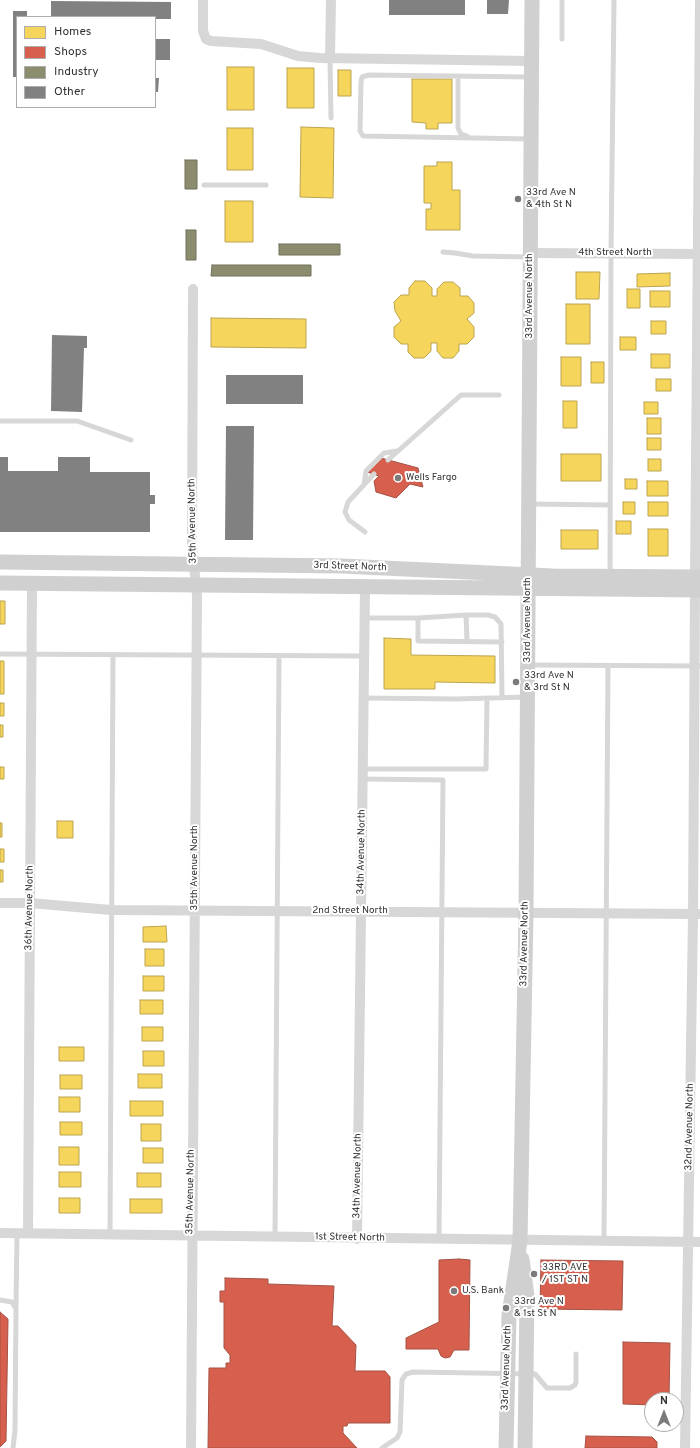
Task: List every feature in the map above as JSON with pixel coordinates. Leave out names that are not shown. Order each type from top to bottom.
[{"type":"street","points":[[203,0],[203,32],[206,40],[261,44],[298,56],[330,58],[532,61]]},
{"type":"street","points":[[330,58],[331,0]]},
{"type":"street","name":"33rd Avenue North","points":[[506,1448],[509,1315],[520,1241],[526,913],[532,0]]},
{"type":"street","name":"32nd Avenue North","points":[[685,1448],[688,1242],[697,914],[700,0]]},
{"type":"street","name":"4th Street North","points":[[530,255],[611,253],[699,254]]},
{"type":"street","name":"35th Avenue North","points":[[191,1448],[191,1236],[197,586],[193,564],[192,416],[194,289]]},
{"type":"street","name":"3rd Street North","points":[[0,562],[342,566],[528,581],[698,583]]},
{"type":"street","name":"3rd Street North","points":[[0,583],[197,586],[280,584],[365,586],[528,581],[610,576],[698,583]]},
{"type":"street","name":"36th Avenue North","points":[[23,1233],[30,903],[33,654],[32,583]]},
{"type":"street","name":"34th Avenue North","points":[[357,1239],[365,586]]},
{"type":"street","name":"2nd Street North","points":[[0,903],[30,903],[111,910],[697,914]]},
{"type":"street","name":"1st Street North","points":[[0,1233],[357,1239],[700,1242]]},
{"type":"street","name":"33rd Avenue North","points":[[520,1241],[527,1296],[525,1448]]},
{"type":"lane","points":[[562,0],[562,40]]},
{"type":"lane","points":[[610,576],[611,253],[614,0]]},
{"type":"lane","points":[[330,58],[331,118]]},
{"type":"lane","points":[[531,139],[368,136],[360,134],[360,82],[364,75],[532,77]]},
{"type":"lane","points":[[458,76],[458,128],[461,134],[476,138]]},
{"type":"lane","points":[[204,184],[266,185]]},
{"type":"lane","points":[[443,252],[455,252],[473,256],[530,255]]},
{"type":"lane","points":[[388,460],[461,395],[499,395]]},
{"type":"lane","points":[[0,421],[77,421],[131,440]]},
{"type":"lane","points":[[364,485],[366,471],[384,453],[398,451]]},
{"type":"lane","points":[[365,532],[348,520],[344,512],[348,502],[374,474]]},
{"type":"lane","points":[[529,504],[610,505]]},
{"type":"lane","points":[[365,618],[418,618],[466,615],[488,615],[495,617],[501,624],[502,698]]},
{"type":"lane","points":[[466,615],[467,642]]},
{"type":"lane","points":[[418,618],[418,641],[502,642]]},
{"type":"lane","points":[[0,654],[364,656]]},
{"type":"lane","points":[[110,1234],[113,654]]},
{"type":"lane","points":[[275,1237],[278,656]]},
{"type":"lane","points":[[528,665],[698,666]]},
{"type":"lane","points":[[604,1242],[608,666]]},
{"type":"lane","points":[[364,698],[487,699],[527,697]]},
{"type":"lane","points":[[363,774],[486,769],[487,699]]},
{"type":"lane","points":[[363,774],[443,780],[439,1240]]},
{"type":"lane","points":[[13,1448],[15,1430],[16,1307],[23,1233]]},
{"type":"lane","points":[[0,1300],[12,1302],[16,1307]]},
{"type":"lane","points":[[382,1448],[397,1438],[400,1432],[402,1380],[406,1374],[413,1372],[535,1374],[539,1376],[547,1388],[570,1388],[575,1385],[576,1382],[576,1354]]},
{"type":"building: Homes","points":[[227,67],[254,67],[254,110],[227,110]]},
{"type":"building: Homes","points":[[287,68],[314,68],[314,108],[287,108]]},
{"type":"building: Homes","points":[[338,70],[351,70],[351,96],[338,96]]},
{"type":"building: Homes","points":[[412,79],[452,79],[452,123],[438,123],[438,129],[426,129],[426,123],[412,122]]},
{"type":"building: Homes","points":[[301,127],[334,128],[333,198],[300,197]]},
{"type":"building: Homes","points":[[227,128],[253,128],[253,170],[227,170]]},
{"type":"building: Homes","points":[[437,162],[452,162],[452,190],[460,190],[460,230],[426,230],[426,209],[431,209],[431,203],[424,203],[424,166],[437,166]]},
{"type":"building: Homes","points":[[225,201],[253,201],[253,242],[225,242]]},
{"type":"building: Homes","points":[[576,272],[600,272],[599,299],[576,299]]},
{"type":"building: Homes","points":[[670,273],[670,286],[637,287],[637,274]]},
{"type":"building: Homes","points":[[415,281],[425,281],[432,288],[432,296],[437,296],[437,289],[444,282],[453,282],[460,288],[460,296],[468,296],[474,303],[474,313],[467,319],[474,327],[474,337],[467,344],[459,344],[459,351],[453,358],[443,358],[437,351],[437,343],[431,343],[431,351],[424,358],[414,358],[408,352],[408,344],[401,344],[394,337],[394,327],[401,321],[395,311],[394,302],[401,295],[409,295],[409,288]]},
{"type":"building: Homes","points":[[627,289],[640,289],[640,308],[627,308]]},
{"type":"building: Homes","points":[[650,291],[670,291],[670,307],[650,307]]},
{"type":"building: Homes","points":[[566,304],[590,304],[590,344],[566,344]]},
{"type":"building: Homes","points":[[211,318],[306,319],[306,348],[211,347]]},
{"type":"building: Homes","points":[[651,321],[666,321],[666,334],[651,334]]},
{"type":"building: Homes","points":[[620,337],[636,337],[636,350],[620,350]]},
{"type":"building: Homes","points":[[651,354],[670,354],[670,368],[651,368]]},
{"type":"building: Homes","points":[[561,357],[581,357],[581,386],[561,386]]},
{"type":"building: Homes","points":[[591,362],[604,362],[604,383],[591,383]]},
{"type":"building: Homes","points":[[656,379],[671,379],[671,391],[656,391]]},
{"type":"building: Homes","points":[[563,401],[577,401],[577,428],[563,428]]},
{"type":"building: Homes","points":[[644,402],[658,402],[658,414],[644,414]]},
{"type":"building: Homes","points":[[647,418],[661,418],[661,434],[647,434]]},
{"type":"building: Homes","points":[[647,438],[661,438],[661,450],[647,450]]},
{"type":"building: Homes","points":[[561,454],[601,454],[601,481],[561,481]]},
{"type":"building: Homes","points":[[648,459],[661,459],[661,471],[648,471]]},
{"type":"building: Homes","points":[[625,479],[637,479],[637,489],[625,489]]},
{"type":"building: Homes","points":[[647,481],[668,481],[668,496],[647,496]]},
{"type":"building: Homes","points":[[623,502],[635,502],[635,514],[623,514]]},
{"type":"building: Homes","points":[[648,502],[668,502],[668,516],[648,516]]},
{"type":"building: Homes","points":[[616,521],[631,521],[631,534],[616,534]]},
{"type":"building: Homes","points":[[648,529],[668,529],[668,556],[648,556]]},
{"type":"building: Homes","points":[[561,530],[598,530],[598,549],[561,549]]},
{"type":"building: Homes","points":[[0,601],[5,601],[5,624],[0,624]]},
{"type":"building: Homes","points":[[384,638],[411,639],[411,655],[495,656],[495,683],[435,682],[435,689],[384,689]]},
{"type":"building: Homes","points":[[0,661],[4,661],[4,694],[0,694]]},
{"type":"building: Homes","points":[[0,703],[4,703],[4,716],[0,716]]},
{"type":"building: Homes","points":[[0,725],[3,725],[3,737],[0,737]]},
{"type":"building: Homes","points":[[0,767],[4,767],[4,779],[0,779]]},
{"type":"building: Homes","points":[[57,821],[73,821],[73,838],[57,838]]},
{"type":"building: Homes","points":[[0,823],[2,823],[2,837],[0,837]]},
{"type":"building: Homes","points":[[0,849],[4,849],[4,862],[0,862]]},
{"type":"building: Homes","points":[[0,870],[3,870],[3,882],[0,882]]},
{"type":"building: Homes","points":[[166,926],[167,942],[143,942],[143,927]]},
{"type":"building: Homes","points":[[145,949],[164,949],[164,966],[145,966]]},
{"type":"building: Homes","points":[[143,976],[164,976],[164,991],[143,991]]},
{"type":"building: Homes","points":[[140,1000],[163,1000],[163,1014],[140,1014]]},
{"type":"building: Homes","points":[[142,1027],[163,1027],[163,1041],[142,1041]]},
{"type":"building: Homes","points":[[59,1047],[84,1047],[84,1061],[59,1061]]},
{"type":"building: Homes","points":[[143,1051],[164,1051],[164,1066],[143,1066]]},
{"type":"building: Homes","points":[[138,1074],[162,1074],[162,1088],[138,1088]]},
{"type":"building: Homes","points":[[60,1075],[82,1075],[82,1089],[60,1089]]},
{"type":"building: Homes","points":[[59,1097],[80,1097],[80,1112],[59,1112]]},
{"type":"building: Homes","points":[[130,1101],[163,1101],[163,1116],[130,1116]]},
{"type":"building: Homes","points":[[60,1122],[82,1122],[82,1135],[60,1135]]},
{"type":"building: Homes","points":[[141,1124],[161,1124],[161,1141],[141,1141]]},
{"type":"building: Homes","points":[[59,1147],[79,1147],[79,1165],[59,1165]]},
{"type":"building: Homes","points":[[143,1148],[163,1148],[163,1163],[143,1163]]},
{"type":"building: Homes","points":[[59,1172],[81,1172],[81,1187],[59,1187]]},
{"type":"building: Homes","points":[[137,1173],[161,1173],[161,1187],[137,1187]]},
{"type":"building: Homes","points":[[59,1198],[80,1198],[80,1213],[59,1213]]},
{"type":"building: Homes","points":[[130,1199],[162,1199],[162,1213],[130,1213]]},
{"type":"building: Shops","name":"Wells Fargo","points":[[381,458],[418,468],[423,487],[410,484],[396,498],[376,492],[374,481],[379,476],[367,472]]},
{"type":"building: Shops","name":"U.S. Bank","points":[[439,1260],[470,1260],[469,1350],[454,1350],[450,1357],[445,1358],[441,1356],[438,1349],[406,1349],[406,1338],[439,1322]]},
{"type":"building: Shops","points":[[541,1260],[623,1261],[622,1310],[540,1309]]},
{"type":"building: Shops","points":[[225,1278],[268,1279],[268,1284],[334,1286],[332,1326],[338,1326],[356,1345],[355,1371],[385,1371],[390,1377],[390,1423],[348,1423],[347,1426],[343,1426],[343,1433],[357,1448],[208,1448],[209,1368],[226,1368],[226,1363],[230,1363],[230,1355],[224,1348],[224,1302],[220,1302],[220,1291],[225,1291]]},
{"type":"building: Shops","points":[[0,1312],[8,1319],[6,1441],[0,1447]]},
{"type":"building: Shops","points":[[623,1342],[670,1343],[669,1392],[644,1392],[644,1405],[623,1404]]},
{"type":"building: Shops","points":[[586,1436],[652,1437],[657,1442],[657,1448],[585,1448]]},
{"type":"building: Industry","points":[[185,160],[197,160],[197,189],[185,189]]},
{"type":"building: Industry","points":[[186,230],[196,230],[196,260],[186,260]]},
{"type":"building: Industry","points":[[279,244],[340,244],[340,255],[279,255]]},
{"type":"building: Industry","points":[[212,265],[311,265],[311,276],[211,276]]},
{"type":"building: Other","points":[[389,0],[465,0],[465,15],[389,15]]},
{"type":"building: Other","points":[[487,0],[509,0],[508,14],[487,14]]},
{"type":"building: Other","points":[[51,1],[171,2],[171,19],[156,19],[156,16],[51,16]]},
{"type":"building: Other","points":[[13,11],[27,11],[27,16],[16,16],[16,77],[13,77]]},
{"type":"building: Other","points":[[156,39],[170,39],[170,60],[156,60]]},
{"type":"building: Other","points":[[156,78],[159,78],[158,92],[156,92]]},
{"type":"building: Other","points":[[52,335],[87,336],[87,348],[84,348],[82,412],[51,411]]},
{"type":"building: Other","points":[[226,375],[303,375],[303,404],[226,404]]},
{"type":"building: Other","points":[[226,426],[254,426],[253,540],[225,540]]},
{"type":"building: Other","points":[[0,457],[8,457],[8,471],[58,471],[58,457],[90,457],[90,472],[150,472],[150,495],[155,495],[155,504],[150,504],[150,532],[0,532]]},
{"type":"place","name":"33rd Ave N & 4th St N","points":[[518,199]]},
{"type":"place","name":"Wells Fargo","points":[[398,478]]},
{"type":"place","name":"33rd Ave N & 3rd St N","points":[[516,682]]},
{"type":"place","name":"33RD AVE / 1ST ST N","points":[[534,1274]]},
{"type":"place","name":"U.S. Bank","points":[[454,1291]]},
{"type":"place","name":"33rd Ave N & 1st St N","points":[[506,1308]]}]
